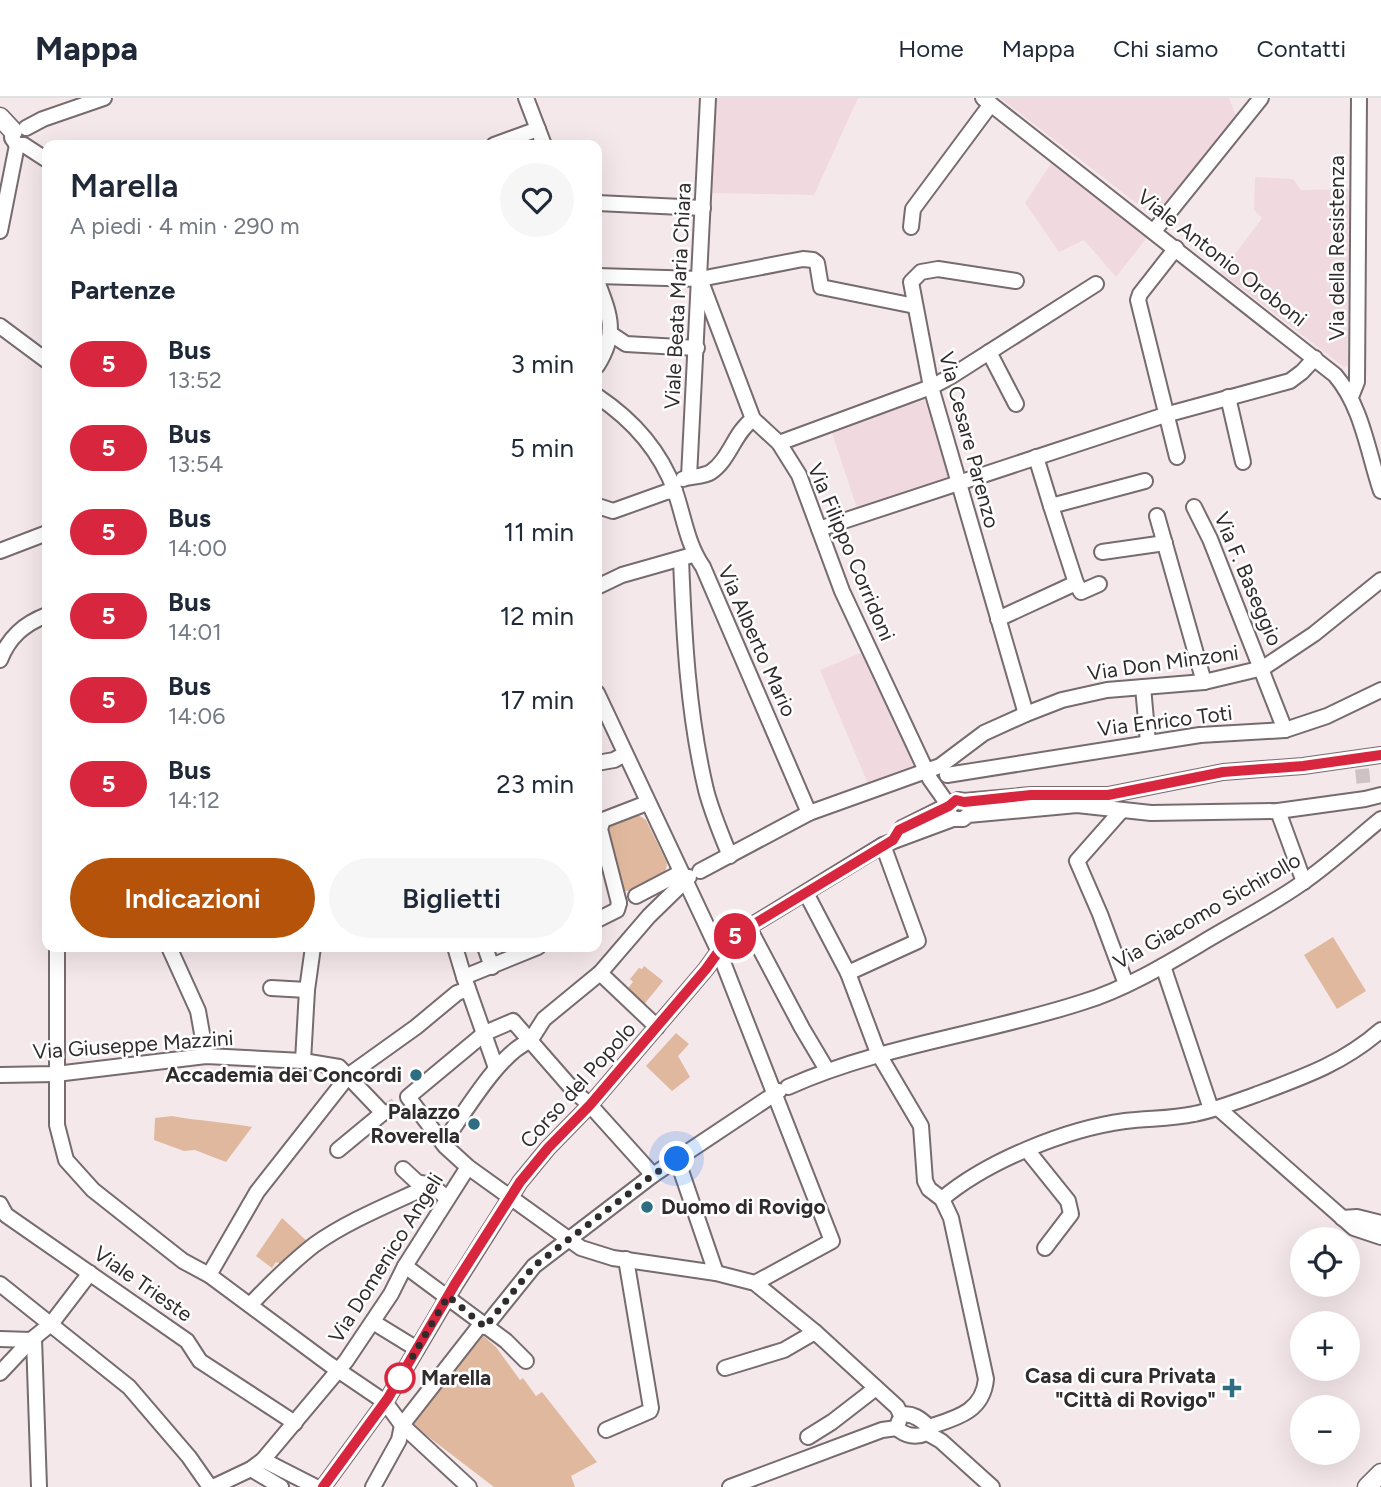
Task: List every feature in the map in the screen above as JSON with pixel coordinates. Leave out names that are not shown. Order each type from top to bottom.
[{"type":"main road","points":[[0,117],[20,138]]},
{"type":"main road","points":[[1367,1487],[1381,1473]]},
{"type":"street","points":[[0,231],[2,211],[20,138],[65,104],[104,98]]},
{"type":"street","points":[[526,98],[542,140]]},
{"type":"street","name":"Viale Beata Maria Chiara","points":[[689,477],[708,98]]},
{"type":"street","points":[[1154,231],[1261,98]]},
{"type":"street","name":"Via della Resistenza","points":[[1351,397],[1357,382],[1359,98]]},
{"type":"street","points":[[911,227],[913,209],[987,101]]},
{"type":"street","name":"Viale Antonio Oroboni","points":[[987,101],[1335,374],[1351,397],[1381,491]]},
{"type":"street","points":[[508,140],[538,129]]},
{"type":"street","points":[[20,138],[42,156]]},
{"type":"street","points":[[602,202],[703,208]]},
{"type":"street","points":[[1176,248],[1138,300],[1177,457]]},
{"type":"street","points":[[602,279],[700,279],[803,259],[817,263],[821,287],[915,306]]},
{"type":"street","name":"Via Cesare Parenzo","points":[[1016,281],[938,269],[921,272],[911,282],[931,387],[1026,713]]},
{"type":"street","name":"Via Filippo Corridoni","points":[[700,279],[753,419],[779,443],[799,475],[848,604],[959,810]]},
{"type":"street","points":[[779,443],[931,387],[1096,284]]},
{"type":"street","points":[[602,294],[611,334],[602,355]]},
{"type":"street","points":[[0,326],[42,357]]},
{"type":"street","points":[[611,334],[626,344],[697,348]]},
{"type":"street","points":[[989,352],[1016,404]]},
{"type":"street","points":[[819,529],[1165,415],[1290,381],[1315,358]]},
{"type":"street","points":[[1228,397],[1243,462]]},
{"type":"street","name":"Via Alberto Mario","points":[[602,399],[637,428],[658,454],[673,487],[687,556],[703,567],[809,813]]},
{"type":"street","points":[[602,507],[613,511],[666,492],[689,477],[710,473],[725,457],[739,433],[753,419]]},
{"type":"street","points":[[1036,457],[1076,583],[1081,592],[1098,584]]},
{"type":"street","points":[[1051,506],[1145,481]]},
{"type":"street","name":"Via F. Baseggio","points":[[1194,507],[1210,539],[1286,730]]},
{"type":"street","points":[[1157,516],[1204,682]]},
{"type":"street","points":[[0,551],[42,535]]},
{"type":"street","points":[[1102,552],[1165,543]]},
{"type":"street","points":[[602,585],[631,572],[687,556],[687,683],[706,792],[719,831],[734,854]]},
{"type":"street","name":"Via Don Minzoni","points":[[938,770],[984,733],[1062,700],[1107,690],[1204,682],[1263,668],[1314,634],[1381,580]]},
{"type":"street","points":[[998,618],[1076,583]]},
{"type":"street","points":[[0,660],[17,633],[31,621],[42,617]]},
{"type":"street","points":[[1143,687],[1148,743]]},
{"type":"street","name":"Via Enrico Toti","points":[[938,770],[1200,734],[1286,730],[1327,716],[1381,690]]},
{"type":"street","points":[[602,704],[647,803],[688,875],[719,952],[781,1090],[832,1241],[755,1283]]},
{"type":"street","points":[[602,762],[625,754]]},
{"type":"street","name":"Corso del Popolo","points":[[323,1487],[385,1402],[510,1196],[548,1148],[590,1105],[657,1027],[726,941],[888,842],[904,838],[959,810],[1031,795],[1108,795],[1223,772],[1362,764],[1381,755]]},
{"type":"street","points":[[619,903],[734,854],[809,813],[938,770]]},
{"type":"street","name":"Corso del Popolo","points":[[959,810],[1077,805],[1151,813],[1278,811],[1365,794],[1381,794]]},
{"type":"street","points":[[602,823],[603,820],[647,803]]},
{"type":"street","points":[[1122,810],[1077,861],[1126,984]]},
{"type":"street","points":[[1278,811],[1304,882]]},
{"type":"street","name":"Via Giacomo Sichirollo","points":[[374,1486],[398,1440],[402,1425],[534,1266],[653,1175],[781,1090],[827,1070],[878,1053],[1017,1021],[1086,1001],[1126,984],[1163,966],[1304,882],[1381,819]]},
{"type":"street","points":[[602,837],[619,903],[617,910],[602,918]]},
{"type":"street","points":[[848,973],[918,941],[888,842]]},
{"type":"street","points":[[443,1143],[496,1068],[519,1045],[530,1041],[544,1019],[600,973],[688,875]]},
{"type":"street","points":[[653,1175],[513,1021],[485,1033],[404,1099],[468,1167],[581,1248],[620,1258],[716,1273],[755,1283],[815,1332],[897,1407],[903,1434],[919,1437],[971,1410],[985,1391],[986,1379],[951,1218],[942,1199],[929,1189],[925,1181],[920,1126],[878,1053],[848,973],[806,893]]},
{"type":"street","points":[[636,896],[649,916]]},
{"type":"street","points":[[749,928],[827,1070]]},
{"type":"street","points":[[57,952],[57,1125],[66,1160],[93,1190],[183,1261],[209,1275],[385,1402],[402,1425],[469,1487]]},
{"type":"street","points":[[171,952],[198,1010],[206,1056]]},
{"type":"street","points":[[303,1060],[312,952]]},
{"type":"street","points":[[457,952],[496,1068]]},
{"type":"street","points":[[487,952],[492,967]]},
{"type":"street","points":[[209,1275],[257,1192],[349,1075],[415,1027],[466,983],[492,967],[526,952]]},
{"type":"street","points":[[1163,966],[1215,1109],[1354,1228],[1381,1237]]},
{"type":"street","points":[[600,973],[657,1027]]},
{"type":"street","points":[[271,988],[307,990]]},
{"type":"street","points":[[942,1199],[953,1190],[1053,1137],[1124,1121],[1215,1109],[1316,1072],[1358,1049],[1381,1030]]},
{"type":"street","name":"Via Giuseppe Mazzini","points":[[0,1075],[56,1074],[206,1056],[303,1060],[339,1067],[349,1075]]},
{"type":"street","points":[[338,1150],[384,1113],[349,1075]]},
{"type":"street","points":[[1027,1150],[1068,1201],[1071,1214],[1045,1248]]},
{"type":"street","points":[[677,1159],[716,1273]]},
{"type":"street","name":"Via Domenico Angeli","points":[[257,1465],[339,1371],[373,1322],[468,1167]]},
{"type":"street","points":[[403,1169],[417,1182],[431,1185],[447,1198]]},
{"type":"street","points":[[250,1305],[288,1266],[316,1244],[431,1185]]},
{"type":"street","name":"Viale Trieste","points":[[0,1204],[6,1214],[187,1341],[200,1361],[295,1423]]},
{"type":"street","points":[[1342,1218],[1378,1219]]},
{"type":"street","points":[[606,1430],[652,1408],[620,1258]]},
{"type":"street","points":[[405,1266],[506,1341],[526,1361]]},
{"type":"street","points":[[0,1373],[51,1324],[90,1273]]},
{"type":"street","points":[[0,1284],[129,1387],[212,1487],[257,1465],[316,1487]]},
{"type":"street","points":[[373,1322],[417,1349]]},
{"type":"street","points":[[725,1368],[784,1350],[815,1332]]},
{"type":"street","points":[[0,1339],[33,1339]]},
{"type":"street","points":[[33,1339],[39,1487]]},
{"type":"street","points":[[808,1437],[876,1388]]},
{"type":"street","points":[[730,1487],[759,1481],[899,1421]]},
{"type":"street","points":[[928,1430],[992,1487]]},
{"type":"street","points":[[257,1465],[281,1487]]},
{"type":"shaded area","points":[[714,98],[858,98],[814,195],[709,193]]},
{"type":"shaded area","points":[[1000,98],[1229,98],[1236,116],[1157,219]]},
{"type":"shaded area","points":[[1058,153],[1149,235],[1116,277],[1084,240],[1059,252],[1025,203]]},
{"type":"shaded area","points":[[1255,177],[1293,179],[1301,190],[1354,189],[1348,278],[1348,366],[1344,367],[1221,273],[1262,218],[1254,210]]},
{"type":"shaded area","points":[[925,400],[950,482],[859,514],[832,433],[873,416]]},
{"type":"shaded area","points":[[865,651],[918,765],[869,786],[820,670]]},
{"type":"shaded area","points":[[635,813],[646,820],[667,863],[663,875],[658,879],[646,886],[627,891],[622,890],[606,827]]},
{"type":"shaded area","points":[[1333,937],[1366,991],[1337,1009],[1304,955]]},
{"type":"shaded area","points":[[644,966],[663,981],[642,1007],[625,992],[633,982],[630,979]]},
{"type":"shaded area","points":[[676,1033],[689,1044],[678,1056],[690,1077],[672,1091],[646,1066]]},
{"type":"shaded area","points":[[172,1116],[252,1127],[226,1162],[195,1150],[184,1151],[154,1140],[155,1118]]},
{"type":"shaded area","points":[[282,1218],[309,1243],[283,1265],[276,1262],[272,1268],[256,1256]]},
{"type":"shaded area","points":[[479,1332],[496,1347],[520,1380],[523,1378],[536,1396],[542,1392],[597,1462],[571,1476],[575,1487],[494,1487],[409,1422]]},
{"type":"tunnel","points":[[1362,769],[1364,788]]},
{"type":"tunnel","points":[[384,1112],[399,1102]]},
{"type":"bus line","name":"5","points":[[323,1487],[388,1398],[455,1284],[520,1182],[548,1148],[590,1105],[706,969],[726,941],[893,840],[899,830],[956,800],[964,802],[1031,795],[1108,795],[1223,772],[1303,766],[1381,755]]},
{"type":"place","name":"Accademia dei Concordi","points":[[416,1075]]},
{"type":"place","name":"Palazzo Roverella","points":[[474,1124]]},
{"type":"place","name":"Duomo di Rovigo","points":[[647,1207]]},
{"type":"place","name":"Marella","points":[[400,1378]]},
{"type":"place","name":"Casa di cura Privata \"Città di Rovigo\"","points":[[1232,1388]]},
{"type":"route","points":[[400,1378],[448,1296],[485,1327],[534,1266],[677,1159]]}]
